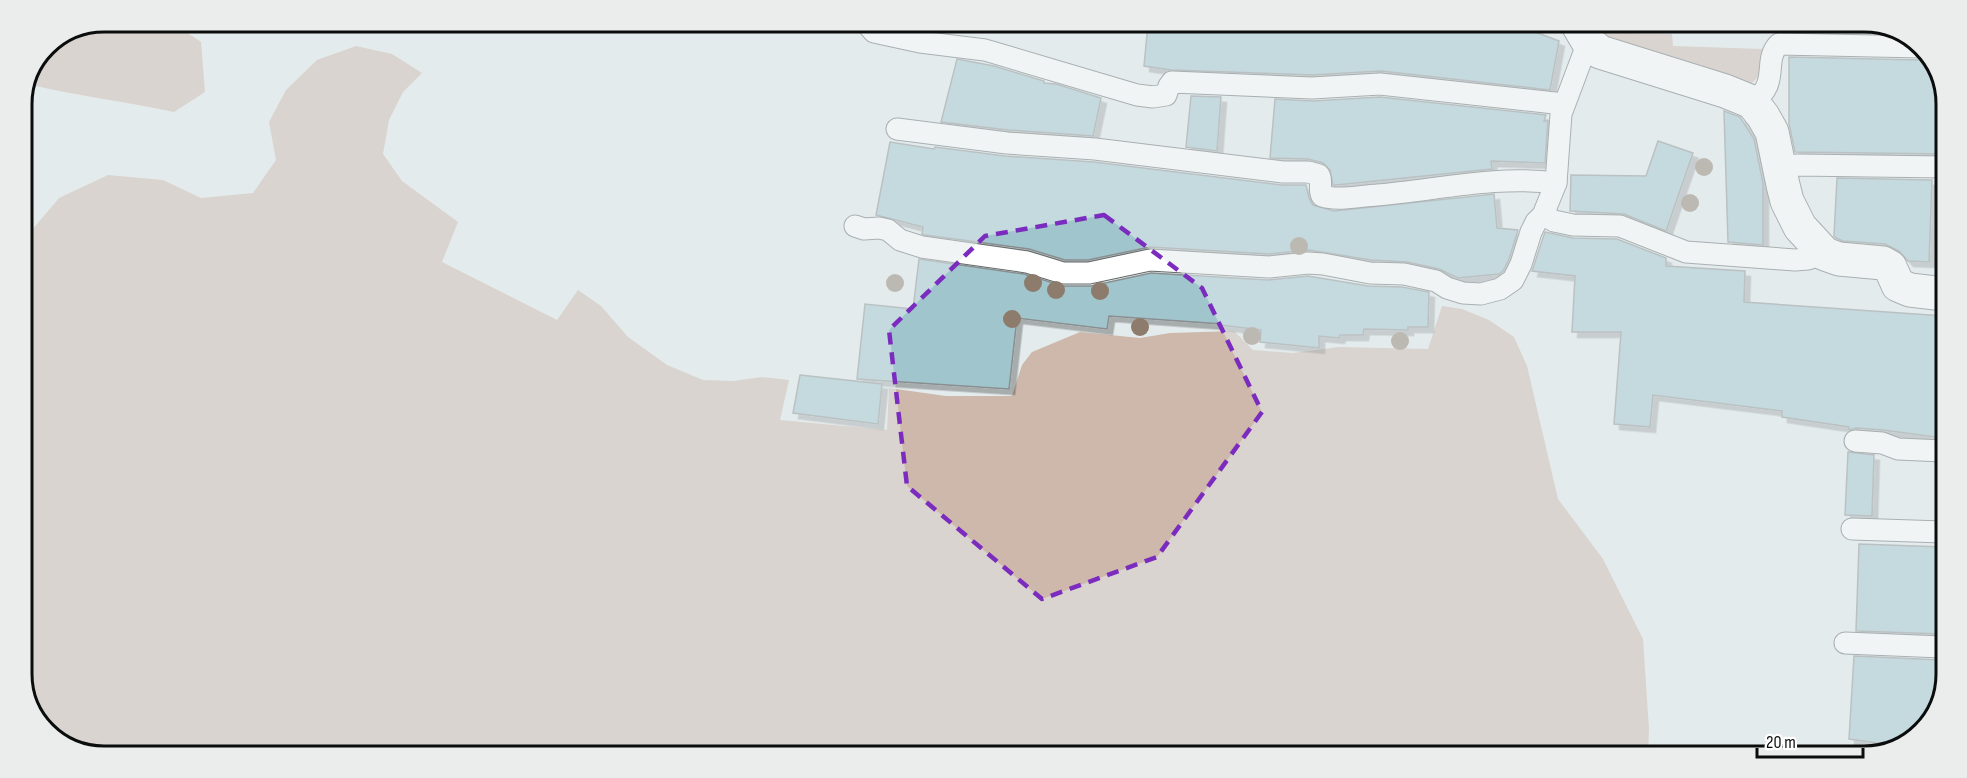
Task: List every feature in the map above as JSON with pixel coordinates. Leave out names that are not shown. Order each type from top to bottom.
[{"type":"street","points":[[1583,33],[1600,52],[1725,91],[1752,102],[1772,132],[1785,193],[1793,215],[1800,227],[1825,254],[1839,259],[1883,263],[1890,267],[1898,285],[1910,290],[1935,293]]},
{"type":"lane","points":[[873,31],[920,42],[985,50],[1153,98],[1166,95],[1172,82],[1312,88],[1380,84],[1564,104]]},
{"type":"lane","points":[[855,226],[864,229],[888,230],[900,240],[922,247],[1027,262],[1063,273],[1089,273],[1150,260],[1269,267],[1323,264],[1370,273],[1404,274],[1436,281],[1447,288],[1463,293],[1481,294],[1500,289],[1513,280],[1521,264],[1531,232],[1543,215],[1556,183],[1564,104],[1583,33]]},
{"type":"lane","points":[[1752,102],[1760,98],[1767,87],[1773,50],[1779,44],[1908,47]]},
{"type":"lane","points":[[897,129],[1007,143],[1095,149],[1283,172],[1308,172],[1319,175],[1322,196],[1333,198],[1500,181],[1556,183]]},
{"type":"lane","points":[[1780,169],[1797,165],[1935,166]]},
{"type":"lane","points":[[1543,215],[1554,221],[1573,225],[1620,226],[1686,252],[1796,260],[1825,254]]},
{"type":"lane","points":[[1855,441],[1882,443],[1898,449],[1936,451]]},
{"type":"lane","points":[[1852,529],[1936,532]]},
{"type":"lane","points":[[1845,643],[1936,647]]},
{"type":"highlighted area","points":[[1104,215],[1202,288],[1262,412],[1157,557],[1042,599],[907,486],[889,330],[985,236]]},
{"type":"shaded area","points":[[103,31],[185,31],[201,42],[205,92],[174,112],[34,85],[37,76],[52,52],[76,37]]},
{"type":"shaded area","points":[[1596,31],[1672,34],[1673,46],[1762,49],[1761,66],[1759,75],[1747,85],[1677,58],[1610,43]]},
{"type":"shaded area","points":[[356,46],[392,54],[422,73],[403,92],[389,120],[383,154],[402,181],[458,222],[442,262],[557,320],[578,290],[601,306],[628,337],[667,365],[703,380],[733,381],[762,377],[789,380],[780,420],[887,430],[889,388],[946,396],[1012,396],[1022,365],[1032,352],[1080,332],[1140,338],[1170,333],[1234,331],[1253,350],[1293,353],[1339,347],[1428,349],[1442,306],[1462,309],[1489,320],[1514,337],[1527,366],[1558,499],[1603,559],[1643,639],[1648,746],[103,746],[89,745],[71,739],[59,732],[46,719],[35,698],[32,680],[31,231],[59,198],[108,175],[163,180],[201,198],[253,193],[276,160],[269,122],[286,90],[317,60]]},
{"type":"building","points":[[1147,31],[1533,31],[1559,41],[1550,90],[1381,71],[1312,75],[1171,70],[1144,66]]},
{"type":"building","points":[[1788,31],[1864,31],[1880,33]]},
{"type":"building","points":[[1789,57],[1921,60],[1934,89],[1935,154],[1795,152],[1789,124]]},
{"type":"building","points":[[957,59],[994,66],[1044,81],[1044,83],[1056,84],[1101,98],[1093,136],[1008,130],[941,122]]},
{"type":"building","points":[[1191,96],[1221,97],[1217,151],[1186,147]]},
{"type":"building","points":[[1380,97],[1546,115],[1544,121],[1548,121],[1545,163],[1491,161],[1492,169],[1333,185],[1330,170],[1323,163],[1308,159],[1270,158],[1275,99],[1313,101]]},
{"type":"building","points":[[1724,111],[1740,117],[1754,139],[1763,183],[1763,245],[1728,242]]},
{"type":"building","points":[[1658,141],[1693,153],[1666,231],[1624,214],[1570,211],[1571,175],[1646,176]]},
{"type":"building","points":[[890,142],[1005,156],[1094,162],[1282,185],[1306,185],[1313,205],[1334,211],[1494,194],[1497,228],[1518,230],[1503,271],[1499,274],[1458,278],[1439,269],[1407,262],[1371,260],[1309,250],[1269,254],[1150,247],[1088,260],[1065,260],[1029,249],[925,235],[922,234],[923,227],[876,215]]},
{"type":"building","points":[[1837,178],[1932,180],[1929,262],[1908,261],[1899,251],[1885,244],[1843,241],[1836,238],[1834,236]]},
{"type":"building","points":[[1545,232],[1573,238],[1617,239],[1666,258],[1666,266],[1745,271],[1744,302],[1935,315],[1936,437],[1883,430],[1856,428],[1849,430],[1849,427],[1782,417],[1782,411],[1653,395],[1650,427],[1614,424],[1621,332],[1572,332],[1575,276],[1532,271]]},
{"type":"building","points":[[919,259],[1024,274],[1063,286],[1091,286],[1151,273],[1268,280],[1308,276],[1368,286],[1402,287],[1429,292],[1428,327],[1408,327],[1408,330],[1364,329],[1363,335],[1340,335],[1339,338],[1319,336],[1319,348],[1260,342],[1261,330],[1221,324],[1109,316],[1107,329],[1017,318],[1009,389],[857,379],[865,304],[913,309]]},
{"type":"building","points":[[800,375],[882,384],[878,424],[793,413]]},
{"type":"building","points":[[1848,452],[1874,455],[1872,516],[1845,515]]},
{"type":"building","points":[[1859,544],[1936,547],[1936,634],[1856,631]]},
{"type":"building","points":[[1854,656],[1936,660],[1932,698],[1915,726],[1896,739],[1883,744],[1849,739]]}]
